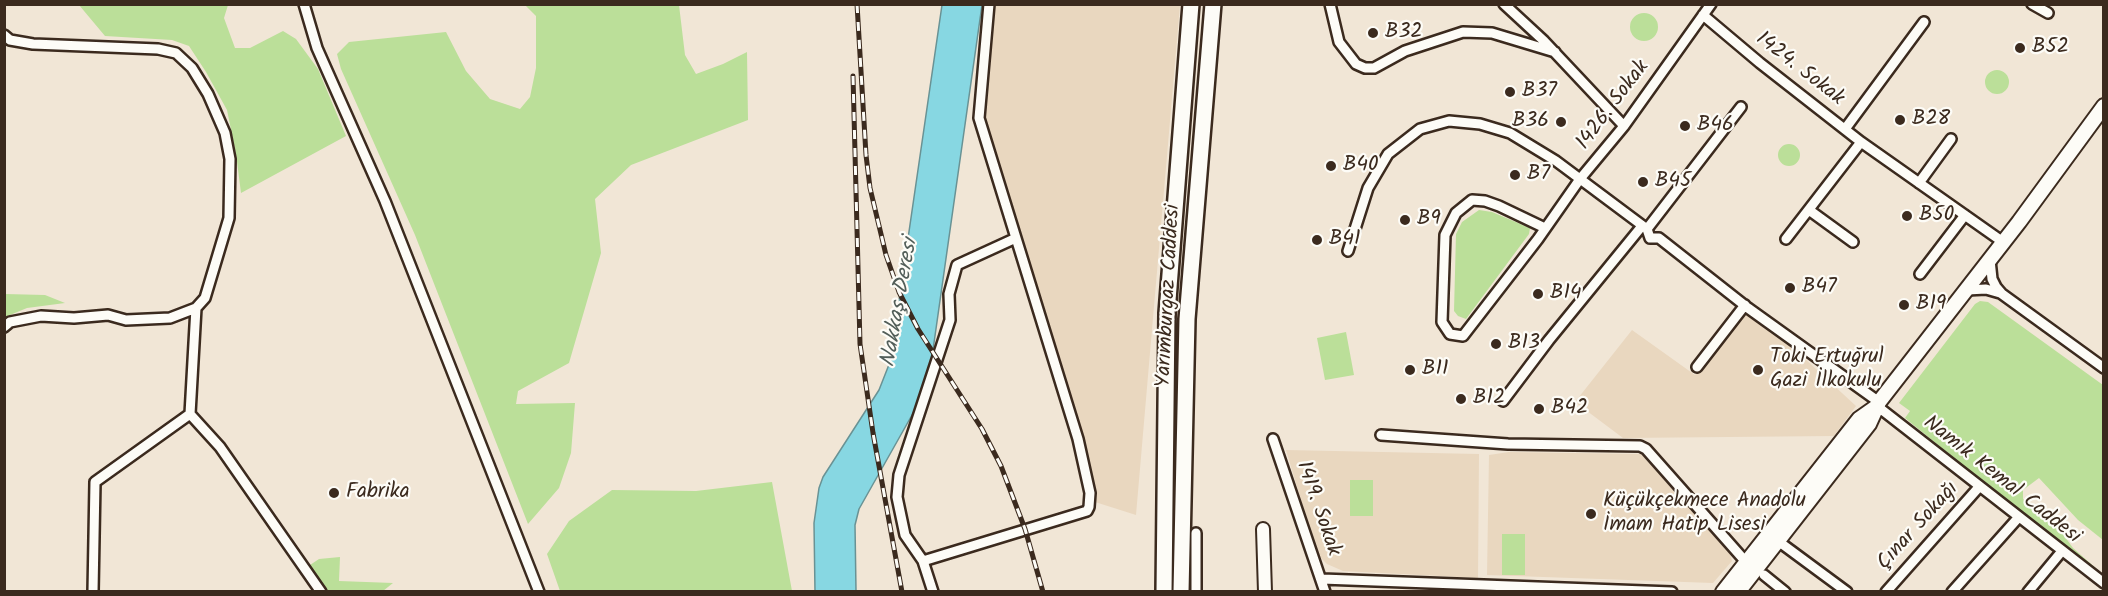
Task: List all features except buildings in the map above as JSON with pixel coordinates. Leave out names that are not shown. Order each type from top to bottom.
[{"type":"main road","name":"Yarımburgaz Caddesi","points":[[1164,591],[1167,313],[1191,4]]},
{"type":"main road","name":"Yarımburgaz Caddesi","points":[[1181,591],[1187,319],[1213,4]]},
{"type":"main road","points":[[1738,591],[1859,419],[1878,404],[1967,290],[2103,106]]},
{"type":"main road","points":[[1723,591],[1755,568],[1778,541],[1869,424],[1878,404]]},
{"type":"street","points":[[304,4],[317,48],[385,201],[539,591]]},
{"type":"street","points":[[924,561],[1087,511],[1089,507],[1090,493],[1078,439],[979,118],[989,4]]},
{"type":"street","points":[[1330,4],[1339,42],[1356,64],[1365,68],[1374,68],[1405,51],[1463,32],[1492,33],[1554,52]]},
{"type":"street","points":[[1504,4],[1554,52],[1624,126]]},
{"type":"street","name":"1426. Sokak","points":[[1545,228],[1485,201],[1472,200],[1456,213],[1445,234],[1442,322],[1450,334],[1463,336],[1545,228],[1580,180],[1624,126],[1711,4]]},
{"type":"street","points":[[2032,4],[2048,13]]},
{"type":"street","name":"1424. Sokak","points":[[1703,15],[1861,142],[2003,242]]},
{"type":"street","name":"1424. Sokak","points":[[1845,129],[1924,22]]},
{"type":"street","points":[[4,35],[10,40],[33,44],[158,49],[176,53],[192,68],[208,94],[221,123],[230,159],[229,218],[205,298],[196,308],[170,318],[126,320],[108,315],[74,318],[41,316],[10,321],[4,327]]},
{"type":"street","points":[[1503,401],[1549,340],[1645,227],[1741,107]]},
{"type":"street","points":[[1348,251],[1368,188],[1388,154],[1420,129],[1449,121],[1480,124],[1510,133],[1556,161],[1645,227]]},
{"type":"street","points":[[1919,183],[1951,139]]},
{"type":"street","points":[[1786,239],[1861,142]]},
{"type":"street","points":[[1809,210],[1853,242]]},
{"type":"street","points":[[1920,274],[1965,215]]},
{"type":"street","name":"Namık Kemal Caddesi","points":[[1645,227],[1656,230],[1659,238],[1878,404],[2103,584]]},
{"type":"street","points":[[933,591],[924,561],[905,535],[897,497],[900,475],[950,320],[949,294],[957,265],[1016,238]]},
{"type":"street","points":[[1990,260],[1992,279],[2002,294],[2103,368]]},
{"type":"street","points":[[1967,290],[1986,289],[2002,294]]},
{"type":"street","points":[[1697,366],[1745,305]]},
{"type":"street","points":[[196,308],[190,414],[220,447],[321,591]]},
{"type":"street","points":[[93,591],[94,482],[190,414]]},
{"type":"street","points":[[1381,435],[1508,444],[1640,446],[1646,449],[1755,568],[1785,591]]},
{"type":"street","name":"1419. Sokak","points":[[1273,439],[1326,591]]},
{"type":"street","name":"Çınar Sokağı","points":[[1886,591],[1979,487]]},
{"type":"street","points":[[1952,591],[2018,518]]},
{"type":"street","points":[[1263,529],[1265,591]]},
{"type":"street","points":[[1196,533],[1196,591]]},
{"type":"street","points":[[1778,541],[1847,591]]},
{"type":"street","points":[[2028,591],[2062,551]]},
{"type":"street","points":[[1322,579],[1672,591]]},
{"type":"shaded area","points":[[984,5],[1180,5],[1136,515],[1095,502],[974,111]]},
{"type":"shaded area","name":"Toki Ertuğrul Gazi İlkokulu","points":[[1742,312],[1789,344],[1856,406],[1834,436],[1623,438],[1575,402],[1632,330],[1695,375]]},
{"type":"shaded area","points":[[1286,450],[1479,454],[1478,578],[1343,571],[1327,564],[1317,554]]},
{"type":"shaded area","name":"Küçükçekmece Anadolu İmam Hatip Lisesi","points":[[1509,452],[1641,454],[1730,554],[1732,561],[1713,583],[1487,575],[1489,455]]},
{"type":"green space","points":[[79,5],[228,5],[224,18],[235,48],[250,48],[283,31],[296,39],[318,69],[346,136],[241,193],[227,110],[189,46],[172,40],[105,36]]},
{"type":"green space","points":[[525,5],[679,5],[685,55],[696,74],[747,52],[748,120],[631,165],[595,199],[601,253],[569,363],[518,391],[516,404],[575,403],[571,453],[559,488],[528,524],[415,235],[341,69],[337,54],[349,42],[446,32],[466,71],[490,99],[520,109],[530,97],[536,68],[536,16]]},
{"type":"green space","points":[[1644,13],[1654,17],[1658,27],[1654,37],[1644,41],[1634,37],[1630,27],[1634,17]]},
{"type":"green space","points":[[1997,70],[2002,71],[2008,77],[2008,87],[2002,93],[1997,94],[1992,93],[1986,87],[1985,82],[1986,77],[1992,71]]},
{"type":"green space","points":[[1789,144],[1797,147],[1800,155],[1797,163],[1789,166],[1781,163],[1778,155],[1781,147]]},
{"type":"green space","points":[[1479,210],[1492,212],[1530,228],[1529,234],[1466,319],[1458,316],[1454,311],[1456,234],[1462,222]]},
{"type":"green space","points":[[5,294],[45,295],[65,303],[27,308],[5,317]]},
{"type":"green space","points":[[1980,301],[1988,302],[2103,385],[2103,540],[2078,520],[2039,478],[2023,490],[2023,499],[2055,523],[2073,548],[2099,571],[2097,575],[1905,418],[1910,411],[1899,403],[1975,304]]},
{"type":"green space","points":[[1346,332],[1354,375],[1325,380],[1317,338]]},
{"type":"green space","points":[[1350,480],[1373,480],[1373,516],[1350,516]]},
{"type":"green space","points":[[772,482],[792,591],[560,591],[547,554],[569,521],[612,490],[696,491]]},
{"type":"green space","points":[[1502,534],[1525,534],[1525,575],[1502,575]]},
{"type":"green space","points":[[340,557],[339,581],[393,583],[383,591],[324,591],[307,567],[319,559]]},
{"type":"water","name":"Nakkaş Deresi","points":[[942,5],[982,5],[930,371],[916,408],[859,509],[855,525],[856,591],[815,592],[814,523],[819,488],[823,477],[879,390],[890,362]]},
{"type":"railway","points":[[857,4],[866,155],[870,188],[886,255],[899,292],[918,329],[982,429],[1001,466],[1025,529],[1043,592]]},
{"type":"railway","points":[[853,76],[860,344],[873,433],[902,592]]},
{"type":"place","name":"B32","points":[[1373,33]]},
{"type":"place","name":"B52","points":[[2020,48]]},
{"type":"place","name":"B37","points":[[1510,92]]},
{"type":"place","name":"B28","points":[[1900,120]]},
{"type":"place","name":"B36","points":[[1561,122]]},
{"type":"place","name":"B46","points":[[1685,126]]},
{"type":"place","name":"B40","points":[[1331,166]]},
{"type":"place","name":"B7","points":[[1515,175]]},
{"type":"place","name":"B45","points":[[1643,182]]},
{"type":"place","name":"B50","points":[[1907,216]]},
{"type":"place","name":"B9","points":[[1405,220]]},
{"type":"place","name":"B41","points":[[1317,240]]},
{"type":"place","name":"B47","points":[[1790,288]]},
{"type":"place","name":"B14","points":[[1538,294]]},
{"type":"place","name":"B19","points":[[1904,305]]},
{"type":"place","name":"B13","points":[[1496,344]]},
{"type":"place","name":"B11","points":[[1410,370]]},
{"type":"place","name":"Toki Ertuğrul Gazi İlkokulu","points":[[1758,370]]},
{"type":"place","name":"B12","points":[[1461,399]]},
{"type":"place","name":"B42","points":[[1539,409]]},
{"type":"place","name":"Fabrika","points":[[334,493]]},
{"type":"place","name":"Küçükçekmece Anadolu İmam Hatip Lisesi","points":[[1591,514]]}]
